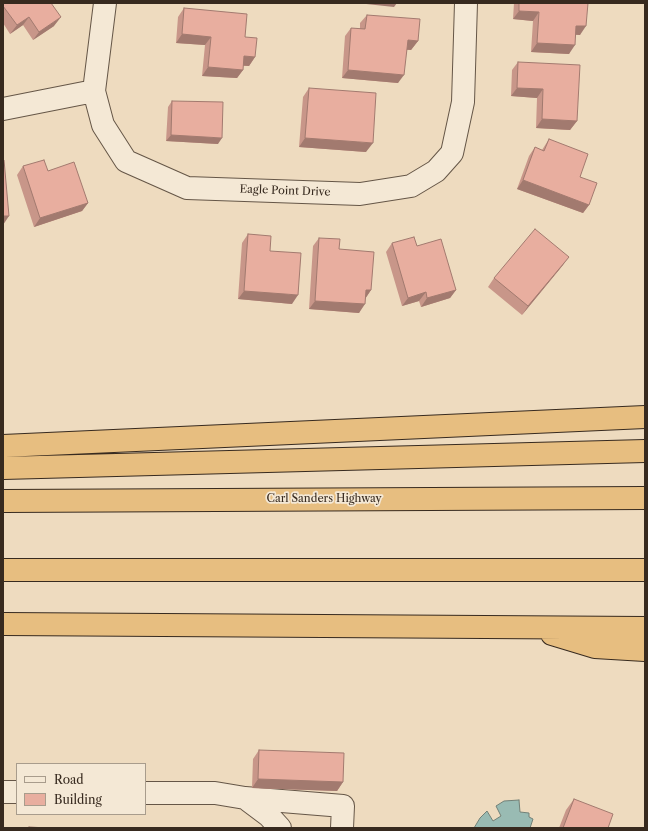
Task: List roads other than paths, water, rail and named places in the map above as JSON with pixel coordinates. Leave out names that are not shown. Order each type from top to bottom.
[{"type":"highway","points":[[3,446],[645,417]]},
{"type":"highway","points":[[3,468],[645,451]]},
{"type":"highway","name":"Carl Sanders Highway","points":[[3,501],[645,498]]},
{"type":"highway","points":[[3,570],[645,570]]},
{"type":"highway","points":[[3,624],[645,628]]},
{"type":"highway","points":[[533,628],[595,648],[645,650]]},
{"type":"street","name":"Eagle Point Drive","points":[[105,3],[94,91],[102,125],[126,162],[187,188],[360,194],[411,186],[436,172],[452,153],[463,102],[466,3]]},
{"type":"street","points":[[3,109],[94,91]]},
{"type":"street","points":[[3,792],[16,792]]},
{"type":"street","points":[[146,793],[214,793],[245,798],[343,806],[342,828]]},
{"type":"street","points":[[245,798],[269,816],[280,828]]},
{"type":"water","points":[[519,800],[520,812],[529,813],[529,817],[533,819],[530,828],[474,828],[480,818],[487,811],[493,821],[501,816],[496,806],[504,801]]}]
